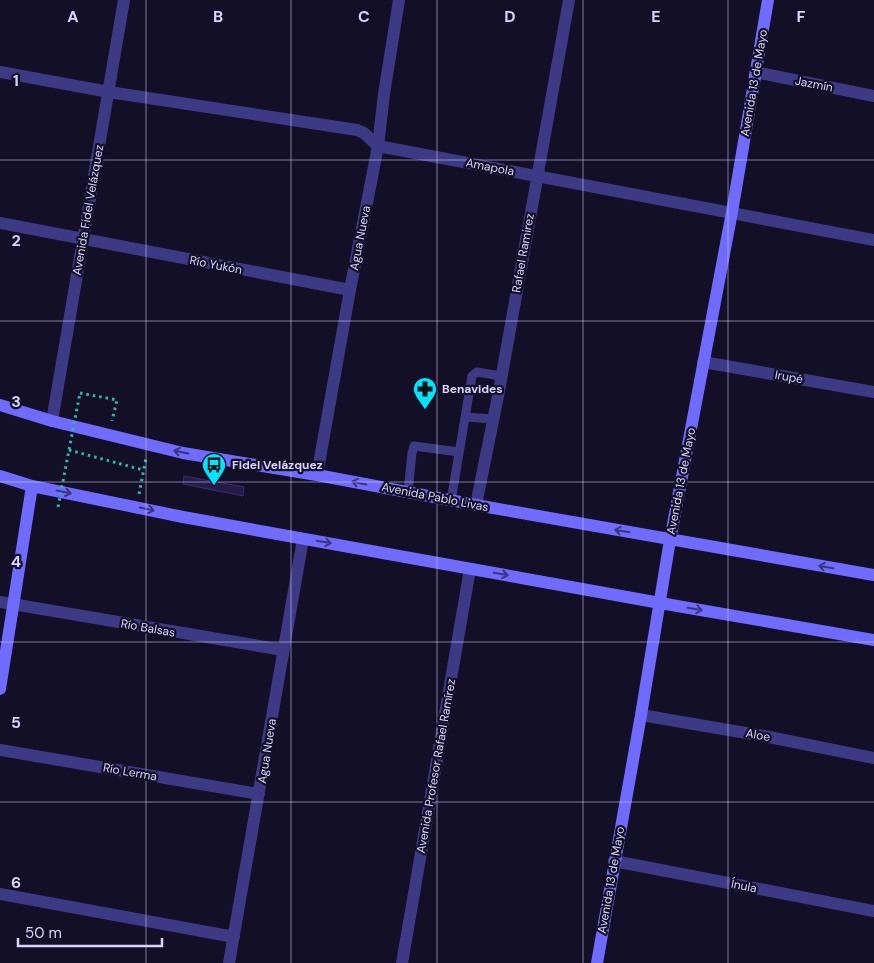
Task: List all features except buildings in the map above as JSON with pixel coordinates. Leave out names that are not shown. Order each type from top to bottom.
[{"type":"main road","name":"Avenida 13 de Mayo","points":[[597,963],[670,540],[732,212],[768,0]]},
{"type":"main road","name":"Avenida Pablo Livas","points":[[0,405],[52,421],[183,453],[317,475],[670,540],[874,575]]},
{"type":"main road","points":[[0,476],[32,486],[303,539],[874,640]]},
{"type":"main road","points":[[0,689],[32,486]]},
{"type":"street","name":"Avenida Fidel Velázquez","points":[[52,421],[124,0]]},
{"type":"street","name":"Agua Nueva","points":[[317,475],[378,146],[399,0]]},
{"type":"street","name":"Rafael Ramirez","points":[[476,505],[569,0]]},
{"type":"street","name":"Amapola","points":[[0,72],[109,92],[357,130],[364,133],[378,146],[874,240]]},
{"type":"street","name":"Jazmín","points":[[755,72],[874,96]]},
{"type":"street","name":"Río Yukón","points":[[0,223],[350,290]]},
{"type":"street","name":"Irupé","points":[[703,362],[874,392]]},
{"type":"street","name":"Agua Nueva","points":[[229,963],[303,539]]},
{"type":"street","name":"Avenida Profesor Rafael Ramírez","points":[[402,963],[470,569]]},
{"type":"street","name":"Río Balsas","points":[[0,602],[283,650]]},
{"type":"street","name":"Aloe","points":[[641,715],[764,736],[874,758]]},
{"type":"street","name":"Río Lerma","points":[[0,750],[260,794]]},
{"type":"street","name":"Ínula","points":[[614,860],[874,911]]},
{"type":"street","points":[[0,894],[234,937]]},
{"type":"lane","points":[[451,500],[472,376],[477,372],[501,376]]},
{"type":"lane","points":[[466,417],[493,419]]},
{"type":"lane","points":[[408,492],[414,446],[459,452]]},
{"type":"path","points":[[58,507],[80,393],[117,400]]},
{"type":"path","points":[[69,450],[143,470],[136,507]]},
{"type":"place","name":"Benavides","points":[[425,410]]},
{"type":"place","name":"Fidel Velázquez","points":[[214,486]]}]
